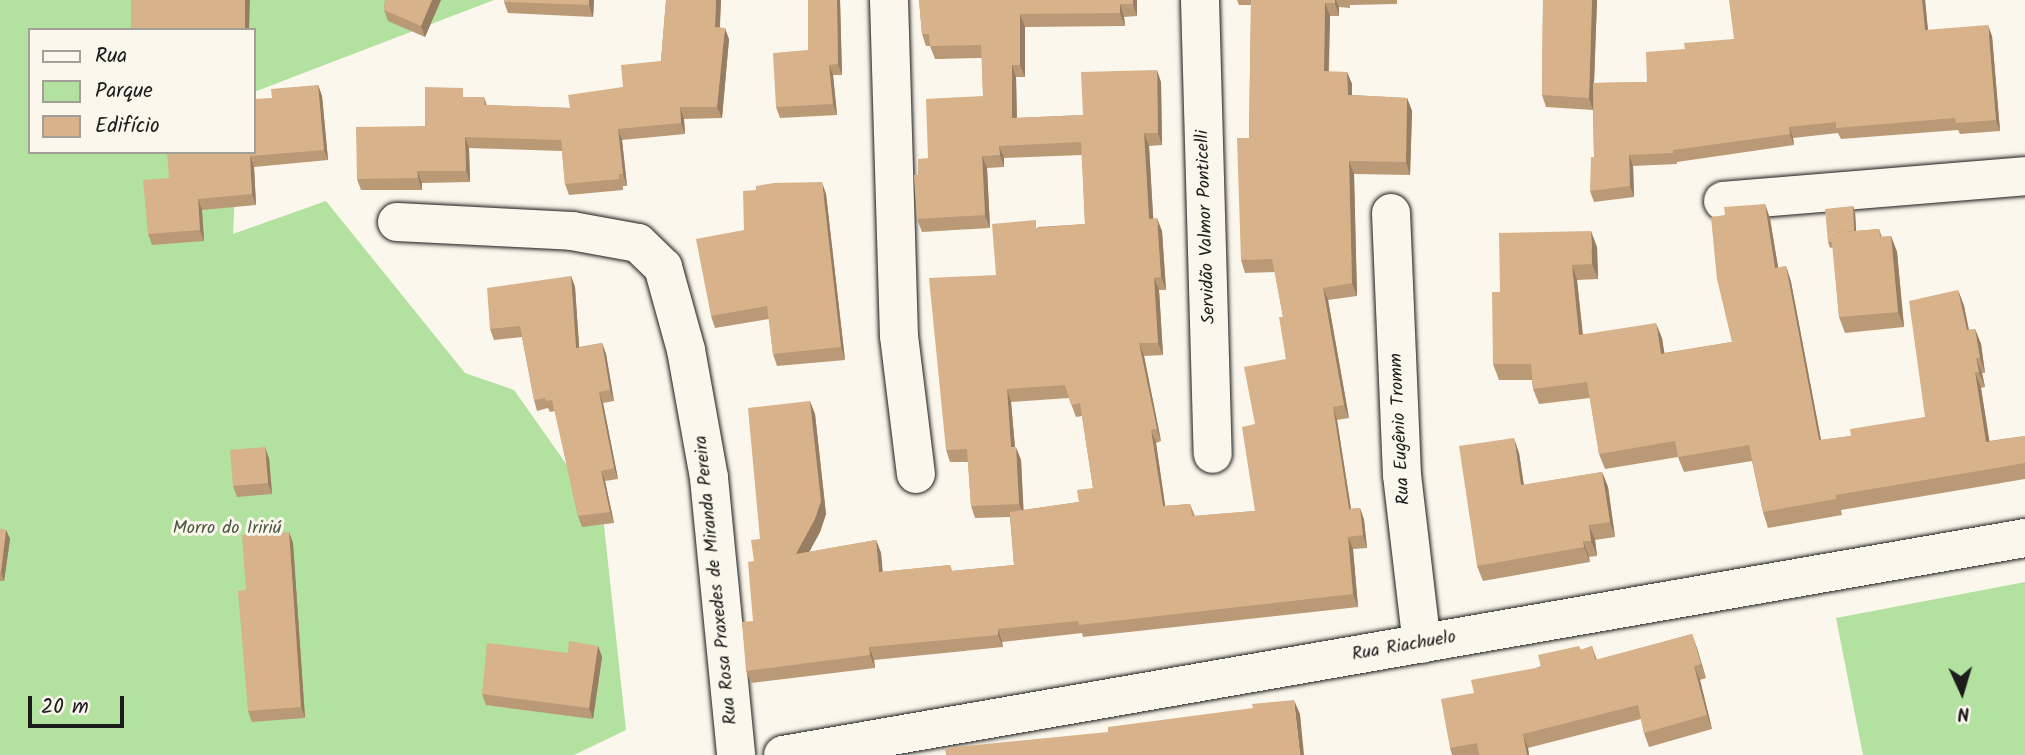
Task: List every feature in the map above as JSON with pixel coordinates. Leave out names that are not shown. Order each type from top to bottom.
[{"type":"street","points":[[889,0],[899,336],[916,474]]},
{"type":"street","name":"Servidão Valmor Ponticelli","points":[[1200,0],[1213,454]]},
{"type":"street","points":[[1723,201],[2025,176]]},
{"type":"street","name":"Rua Eugênio Tromm","points":[[1391,213],[1402,475],[1422,644]]},
{"type":"street","name":"Rua Rosa Praxedes de Miranda Pereira","points":[[397,222],[572,231],[638,243],[663,267],[686,350],[709,478],[736,755]]},
{"type":"street","name":"Rua Riachuelo","points":[[783,755],[878,747],[1422,644],[2025,538]]},
{"type":"green space","name":"Morro do Iririú","points":[[0,0],[494,0],[256,91],[256,28],[28,28],[28,154],[237,154],[233,234],[326,201],[465,373],[514,390],[603,516],[626,730],[574,755],[0,755]]},
{"type":"green space","points":[[2025,582],[2025,755],[1863,755],[1836,618]]},
{"type":"building","points":[[131,0],[245,0],[245,28],[131,28]]},
{"type":"building","points":[[385,0],[432,0],[421,26],[384,10]]},
{"type":"building","points":[[589,0],[589,5],[504,2]]},
{"type":"building","points":[[666,0],[716,0],[715,27],[725,28],[717,107],[680,107],[681,123],[618,129],[623,174],[619,174],[619,179],[565,184],[561,140],[465,137],[466,171],[417,171],[418,178],[357,179],[356,127],[425,126],[425,87],[463,88],[463,97],[484,97],[484,105],[570,108],[568,95],[623,87],[621,65],[661,61]]},
{"type":"building","points":[[808,0],[837,0],[838,64],[829,65],[833,104],[776,107],[773,53],[808,50]]},
{"type":"building","points":[[919,0],[1133,0],[1133,4],[1120,4],[1120,13],[1020,14],[1020,65],[1012,65],[1012,118],[1083,115],[1081,72],[1157,70],[1158,133],[1144,133],[1149,219],[1157,218],[1161,277],[1154,278],[1158,343],[1139,343],[1157,429],[1151,430],[1163,506],[1190,504],[1192,516],[1255,511],[1242,427],[1255,424],[1244,367],[1286,359],[1279,317],[1283,317],[1272,259],[1241,260],[1237,138],[1249,138],[1251,0],[1335,0],[1335,3],[1325,3],[1324,71],[1347,72],[1348,95],[1407,98],[1406,162],[1349,161],[1352,283],[1323,288],[1344,405],[1333,407],[1349,509],[1360,508],[1363,535],[1348,537],[1353,594],[1079,625],[1078,621],[998,629],[998,635],[869,647],[870,655],[746,671],[742,622],[753,621],[748,562],[754,561],[751,540],[760,539],[748,408],[810,401],[821,501],[815,519],[796,554],[876,540],[879,572],[950,565],[951,571],[1014,565],[1010,512],[1079,502],[1077,490],[1093,488],[1080,403],[1071,405],[1065,385],[1007,389],[1011,447],[1016,447],[1019,504],[971,506],[967,449],[946,450],[929,278],[996,275],[992,224],[1036,220],[1036,228],[1085,224],[1081,142],[999,146],[1000,155],[982,156],[985,215],[917,219],[914,175],[918,175],[918,159],[928,158],[926,99],[983,96],[981,45],[930,46],[929,34],[922,34]]},
{"type":"building","points":[[1543,0],[1592,0],[1589,98],[1542,95]]},
{"type":"building","points":[[1729,0],[1922,0],[1925,30],[1988,25],[1996,120],[1956,123],[1955,118],[1836,128],[1836,122],[1789,127],[1790,134],[1673,150],[1673,153],[1629,155],[1630,186],[1590,191],[1591,157],[1594,157],[1593,83],[1647,82],[1646,52],[1685,49],[1684,43],[1734,39]]},
{"type":"building","points":[[318,85],[324,150],[250,156],[252,194],[198,199],[200,230],[148,234],[143,180],[169,178],[167,154],[256,154],[256,99],[272,98],[271,89]]},
{"type":"building","points":[[822,182],[841,347],[773,354],[767,306],[711,316],[696,239],[744,230],[743,191],[756,190],[756,186],[774,183]]},
{"type":"building","points":[[1765,204],[1775,268],[1786,266],[1819,440],[1851,436],[1850,429],[1925,417],[1909,301],[1958,290],[1967,330],[1975,329],[1980,358],[1976,358],[1979,372],[1975,372],[1986,442],[2025,436],[2025,463],[1836,495],[1836,499],[1763,512],[1749,445],[1678,457],[1675,441],[1599,454],[1587,382],[1533,389],[1531,364],[1493,364],[1492,292],[1500,292],[1499,233],[1591,231],[1592,264],[1572,265],[1579,335],[1656,323],[1661,354],[1732,342],[1717,279],[1711,217],[1725,215],[1724,207]]},
{"type":"building","points":[[1853,206],[1854,231],[1831,233],[1832,242],[1828,242],[1825,209]]},
{"type":"building","points":[[1879,229],[1880,237],[1891,236],[1898,312],[1839,317],[1831,233]]},
{"type":"building","points":[[571,276],[576,348],[602,343],[610,390],[599,392],[614,468],[601,471],[610,512],[578,516],[552,400],[534,400],[520,326],[490,329],[487,288]]},
{"type":"building","points":[[1514,438],[1521,485],[1602,472],[1610,522],[1589,525],[1591,541],[1583,541],[1584,547],[1477,566],[1459,446]]},
{"type":"building","points":[[265,447],[268,483],[233,486],[230,450]]},
{"type":"building","points":[[0,529],[6,530],[1,572],[0,572]]},
{"type":"building","points":[[289,532],[301,707],[248,711],[238,591],[246,590],[242,535]]},
{"type":"building","points":[[1692,634],[1701,664],[1694,666],[1707,715],[1644,733],[1638,705],[1523,734],[1527,755],[1479,755],[1477,743],[1450,748],[1441,699],[1474,693],[1471,680],[1541,667],[1538,655],[1579,646],[1581,650],[1592,646],[1595,660]]},
{"type":"building","points":[[569,641],[598,646],[589,708],[482,694],[487,643],[568,653]]},
{"type":"building","points":[[1294,700],[1300,755],[946,755],[945,748],[1108,732],[1108,727]]}]
